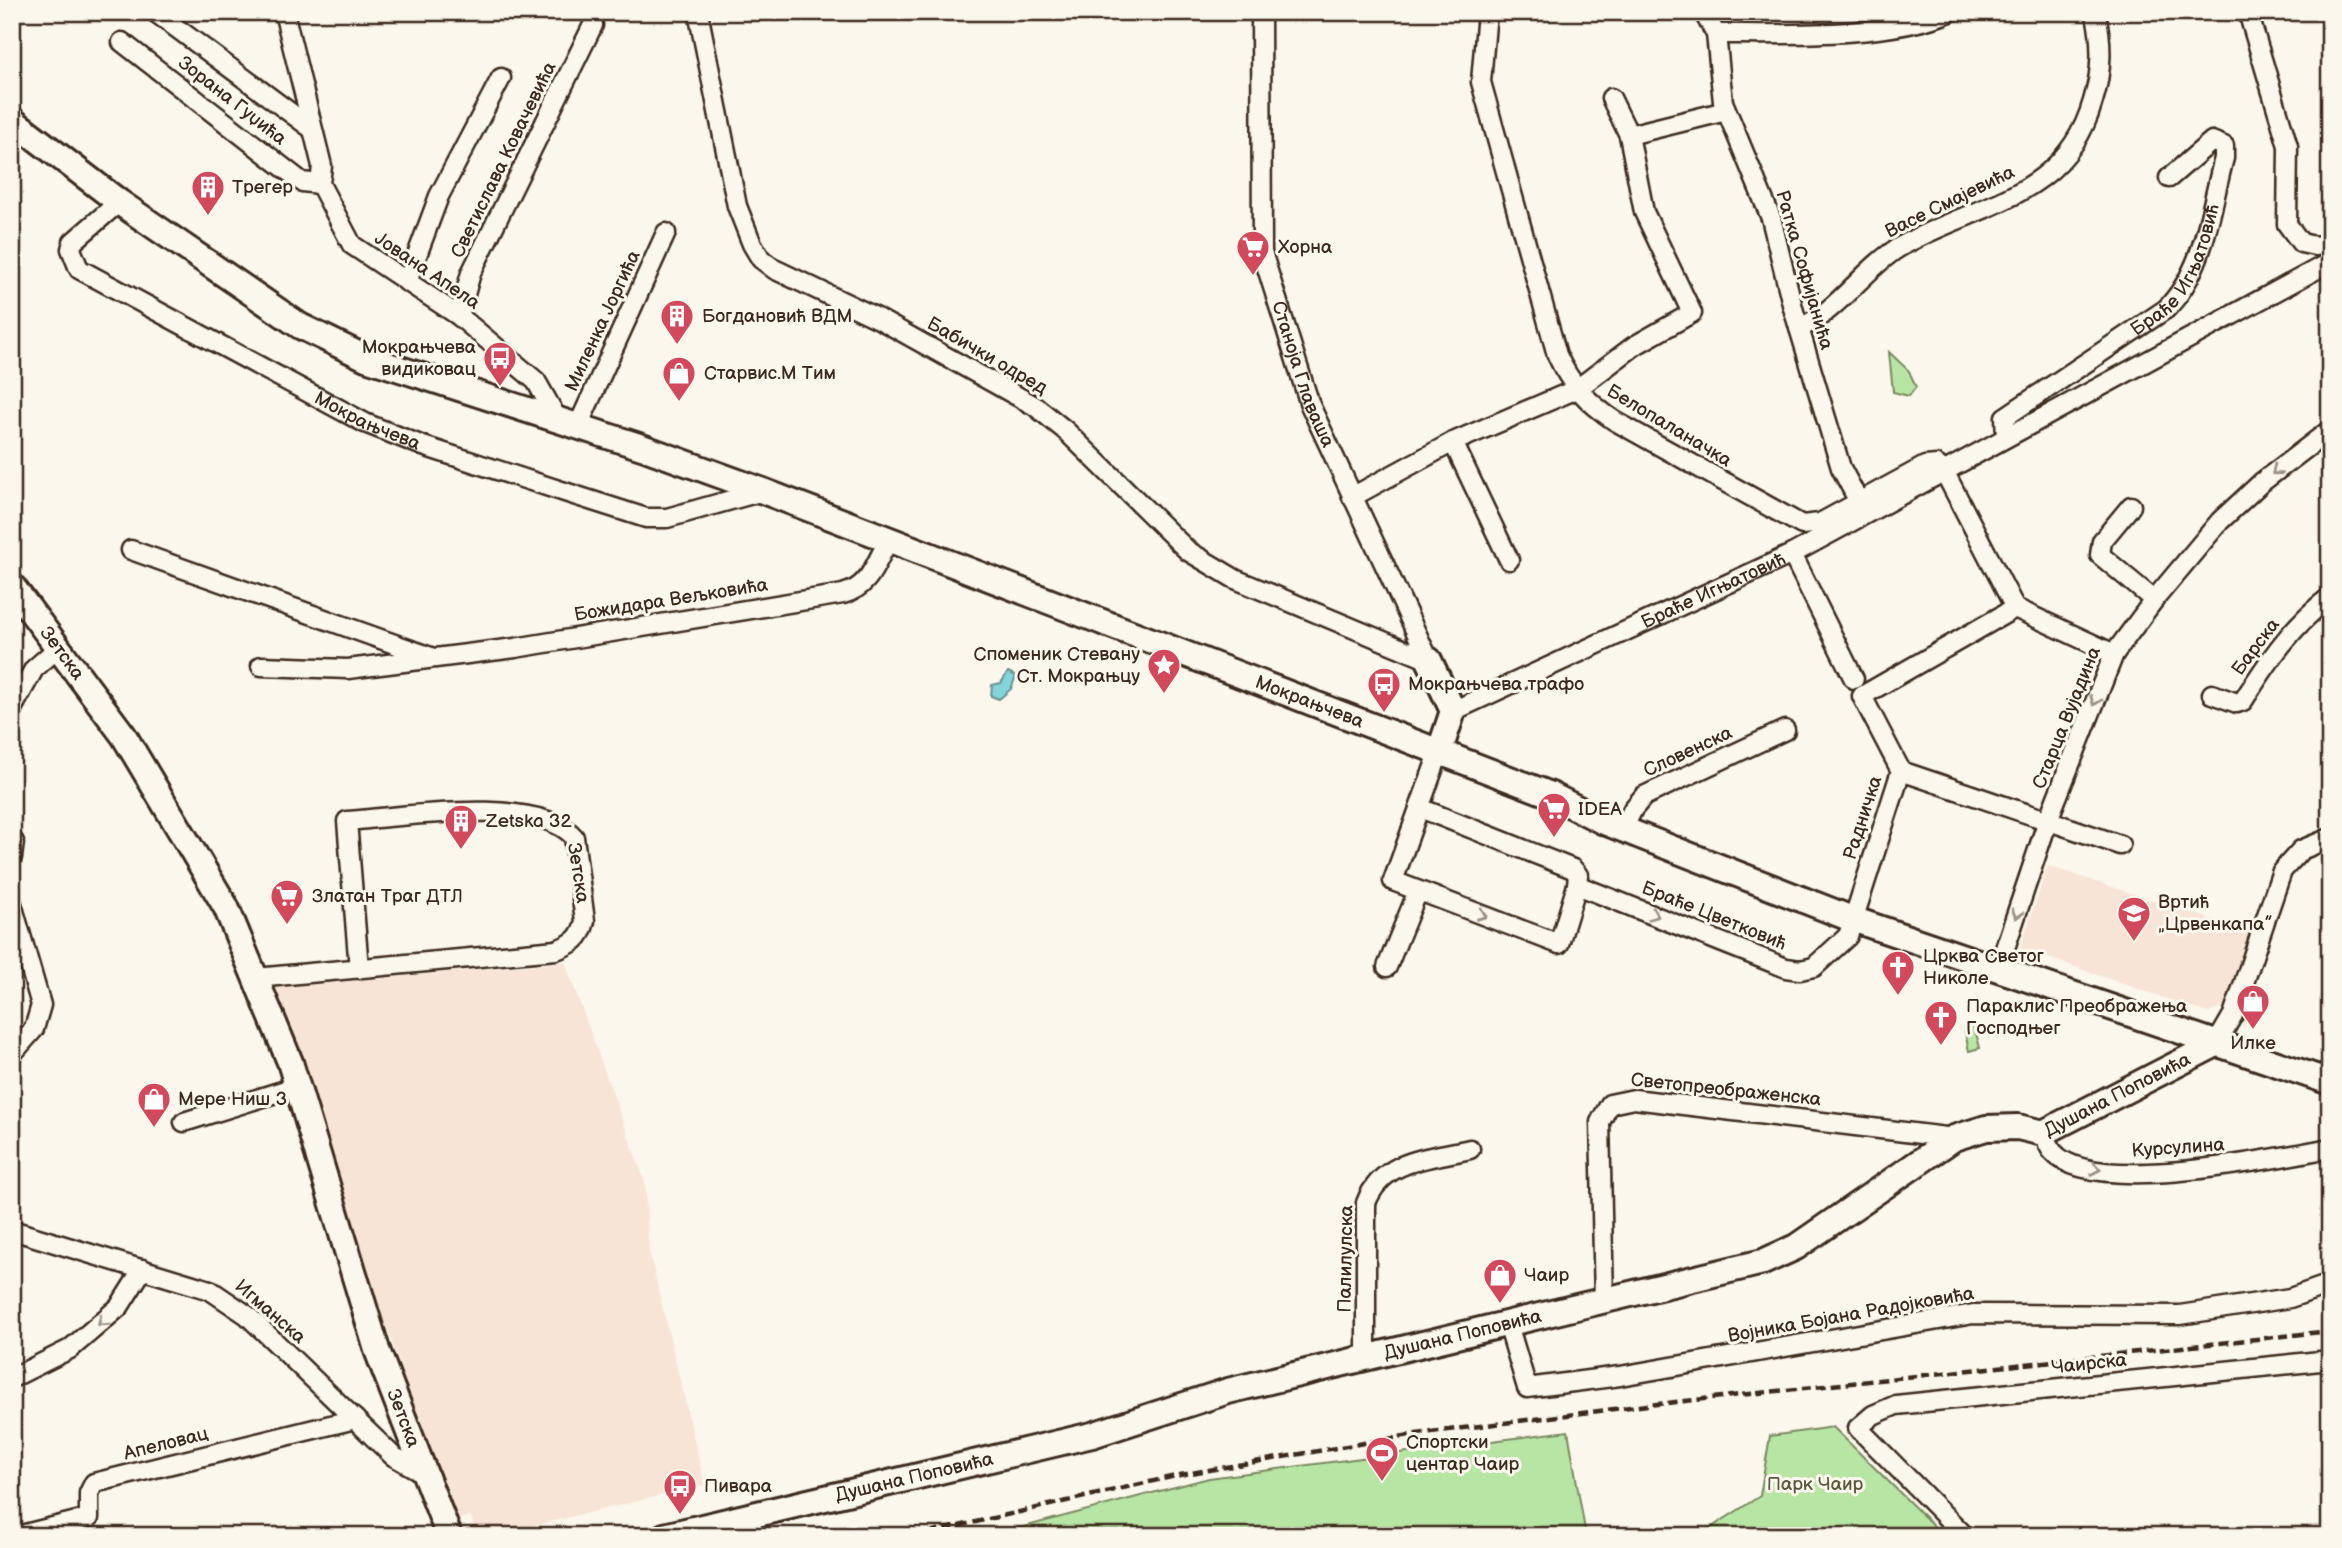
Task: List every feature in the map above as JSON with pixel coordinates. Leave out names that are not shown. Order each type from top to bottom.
[{"type":"street","points":[[155,12],[311,128]]},
{"type":"street","name":"Јована Апела","points":[[284,12],[322,166],[320,184],[352,245],[459,316],[536,381],[568,423]]},
{"type":"street","name":"Бабички одред","points":[[698,12],[737,206],[751,244],[761,259],[774,269],[877,318],[999,383],[1035,406],[1066,430],[1188,551],[1199,558],[1235,579],[1429,660]]},
{"type":"street","name":"Станоја Главаша","points":[[1261,12],[1262,252],[1310,405],[1452,711]]},
{"type":"street","name":"Белопаланачка","points":[[1487,12],[1481,82],[1556,355],[1577,389],[1592,406],[1797,523],[1820,523],[1858,500],[1926,466],[1937,465],[1944,471]]},
{"type":"street","name":"Ратка Софијанића","points":[[1703,12],[1716,34],[1727,111],[1771,218],[1799,328],[1840,468],[1858,500]]},
{"type":"street","points":[[1716,34],[1840,31],[1901,24],[1950,12]]},
{"type":"street","name":"Васе Смајевића","points":[[1799,328],[1815,318],[1897,249],[2020,193],[2057,165],[2079,138],[2099,82],[2101,51],[2095,12]]},
{"type":"street","points":[[2249,12],[2288,146],[2287,224],[2294,238],[2301,243],[2315,247],[2330,244]]},
{"type":"street","name":"Светислава Ковачевића","points":[[459,316],[471,272],[593,25]]},
{"type":"street","name":"Зорана Гуџића","points":[[122,41],[302,182],[320,184]]},
{"type":"street","points":[[407,282],[439,196],[501,78]]},
{"type":"street","points":[[1352,497],[1453,442],[1577,389],[1634,346],[1692,313],[1644,212],[1629,135],[1611,98]]},
{"type":"street","points":[[1629,135],[1727,111]]},
{"type":"street","name":"Мокрањчева","points":[[12,120],[119,202],[311,331],[366,358],[568,423],[763,491],[1551,795],[1623,829],[1853,919],[2330,1082]]},
{"type":"street","name":"Браће Игњатовић","points":[[2006,436],[2005,417],[2166,309],[2178,297],[2196,265],[2204,240],[2224,159],[2224,146],[2212,141],[2169,178]]},
{"type":"street","name":"Мокрањчева","points":[[119,202],[74,242],[71,250],[79,269],[365,423],[423,446],[646,518],[686,514],[763,491]]},
{"type":"street","name":"Миленка Јоргића","points":[[568,423],[666,233]]},
{"type":"street","name":"Браће Игњатовић","points":[[1452,711],[1792,554],[2330,262]]},
{"type":"street","name":"Старца Вујадина","points":[[1998,969],[2048,820],[2114,654],[2154,600],[2220,521],[2262,482],[2330,430]]},
{"type":"street","points":[[1453,442],[1509,559]]},
{"type":"street","points":[[1944,471],[2015,608],[2114,654]]},
{"type":"street","points":[[2131,506],[2102,541],[2101,555],[2154,600]]},
{"type":"street","name":"Божидара Вељковића","points":[[261,666],[348,669],[515,648],[854,591],[867,580],[888,541]]},
{"type":"street","name":"Божидара Вељковића","points":[[131,550],[434,658]]},
{"type":"street","points":[[1792,554],[1854,678]]},
{"type":"street","name":"Зетска","points":[[12,586],[60,646],[124,736],[193,846],[226,906],[298,1086],[377,1350],[449,1536]]},
{"type":"street","name":"Барска","points":[[2212,694],[2237,704],[2243,701],[2257,675],[2277,649],[2330,597]]},
{"type":"street","name":"Радничка","points":[[1853,919],[1901,771],[1862,696],[2015,608]]},
{"type":"street","points":[[12,709],[34,669],[60,646]]},
{"type":"street","points":[[1452,711],[1394,881],[1559,944],[1577,885]]},
{"type":"street","name":"Словенска","points":[[1623,829],[1633,809],[1644,796],[1785,730]]},
{"type":"street","name":"Старца Вујадина","points":[[1901,771],[2120,845]]},
{"type":"street","name":"Браће Цветковић","points":[[1420,808],[1573,869],[1578,875],[1577,885],[1786,968],[1807,970],[1821,963],[1848,936],[1853,919]]},
{"type":"street","name":"Зетска","points":[[256,978],[359,969],[556,950],[572,944],[582,934],[585,921],[574,837],[568,829],[550,822],[499,810],[347,821],[359,969]]},
{"type":"street","points":[[2216,1044],[2233,1015],[2282,872],[2301,850],[2328,840]]},
{"type":"street","points":[[1387,967],[1418,891]]},
{"type":"street","points":[[12,904],[41,1005],[34,1029],[12,1054]]},
{"type":"street","name":"Душана Поповића","points":[[664,1536],[1092,1435],[1228,1391],[1604,1301],[1778,1256],[1796,1247],[1954,1138],[1986,1128],[2018,1127],[2043,1133],[2216,1044]]},
{"type":"street","points":[[184,1122],[298,1086]]},
{"type":"street","name":"Светопреображенска","points":[[1604,1301],[1600,1122],[1610,1104],[1634,1099],[1954,1138]]},
{"type":"street","name":"Курсулина","points":[[2043,1133],[2053,1153],[2073,1164],[2142,1175],[2251,1164],[2330,1148]]},
{"type":"street","name":"Палилулска","points":[[1366,1357],[1366,1203],[1372,1186],[1388,1171],[1408,1163],[1470,1149]]},
{"type":"street","name":"Игманска","points":[[12,1230],[210,1290],[227,1300],[247,1315],[393,1457],[425,1474]]},
{"type":"street","points":[[12,1378],[70,1349],[119,1307],[143,1269]]},
{"type":"street","name":"Војника Бојана Радојковића","points":[[1508,1324],[1527,1388],[1620,1376],[1973,1314],[2180,1315],[2290,1298],[2330,1284]]},
{"type":"street","name":"Чаирска","points":[[1965,1536],[1858,1428],[1873,1415],[1896,1405],[2330,1360]]},
{"type":"street","name":"Апеловац","points":[[17,1536],[89,1518],[89,1493],[94,1483],[355,1419]]},
{"type":"shaded area","name":"Вртић „Црвенкапа”","points":[[2048,866],[2250,932],[2225,1006],[2208,1013],[2020,948]]},
{"type":"shaded area","points":[[565,962],[645,1182],[649,1250],[705,1485],[491,1536],[476,1536],[471,1516],[459,1519],[453,1515],[379,1306],[275,988]]},
{"type":"green space","points":[[1889,352],[1909,371],[1916,387],[1909,396],[1893,392]]},
{"type":"green space","points":[[1974,1025],[1980,1048],[1969,1051],[1964,1028]]},
{"type":"green space","name":"Парк Чаир","points":[[1833,1427],[1944,1536],[1698,1536],[1760,1496],[1770,1436]]},
{"type":"green space","name":"Спортски центар Чаир","points":[[1568,1431],[1586,1536],[989,1536],[1209,1478]]},
{"type":"water","points":[[1008,672],[1016,676],[1011,689],[999,699],[991,696],[992,685],[1001,683]]},
{"type":"railway","points":[[915,1536],[1180,1475],[1416,1434],[1630,1407],[2330,1331]]},
{"type":"place","name":"Трегер","points":[[208,217]]},
{"type":"place","name":"Хорна","points":[[1253,277]]},
{"type":"place","name":"Богдановић ВДМ","points":[[677,346]]},
{"type":"place","name":"Мокрањчева видиковац","points":[[500,388]]},
{"type":"place","name":"Старвис.М Тим","points":[[679,403]]},
{"type":"place","name":"Споменик Стевану Ст. Мокрањцу","points":[[1164,695]]},
{"type":"place","name":"Мокрањчева трафо","points":[[1384,714]]},
{"type":"place","name":"IDEA","points":[[1554,839]]},
{"type":"place","name":"Zetska 32","points":[[461,851]]},
{"type":"place","name":"Златан Траг ДТЛ","points":[[287,926]]},
{"type":"place","name":"Вртић „Црвенкапа”","points":[[2134,943]]},
{"type":"place","name":"Црква Светог Николе","points":[[1898,997]]},
{"type":"place","name":"Илке","points":[[2253,1031]]},
{"type":"place","name":"Параклис Преображења Господњег","points":[[1941,1047]]},
{"type":"place","name":"Мере Ниш 3","points":[[154,1129]]},
{"type":"place","name":"Чаир","points":[[1500,1305]]},
{"type":"place","name":"Спортски центар Чаир","points":[[1382,1483]]},
{"type":"place","name":"Пивара","points":[[680,1516]]}]
